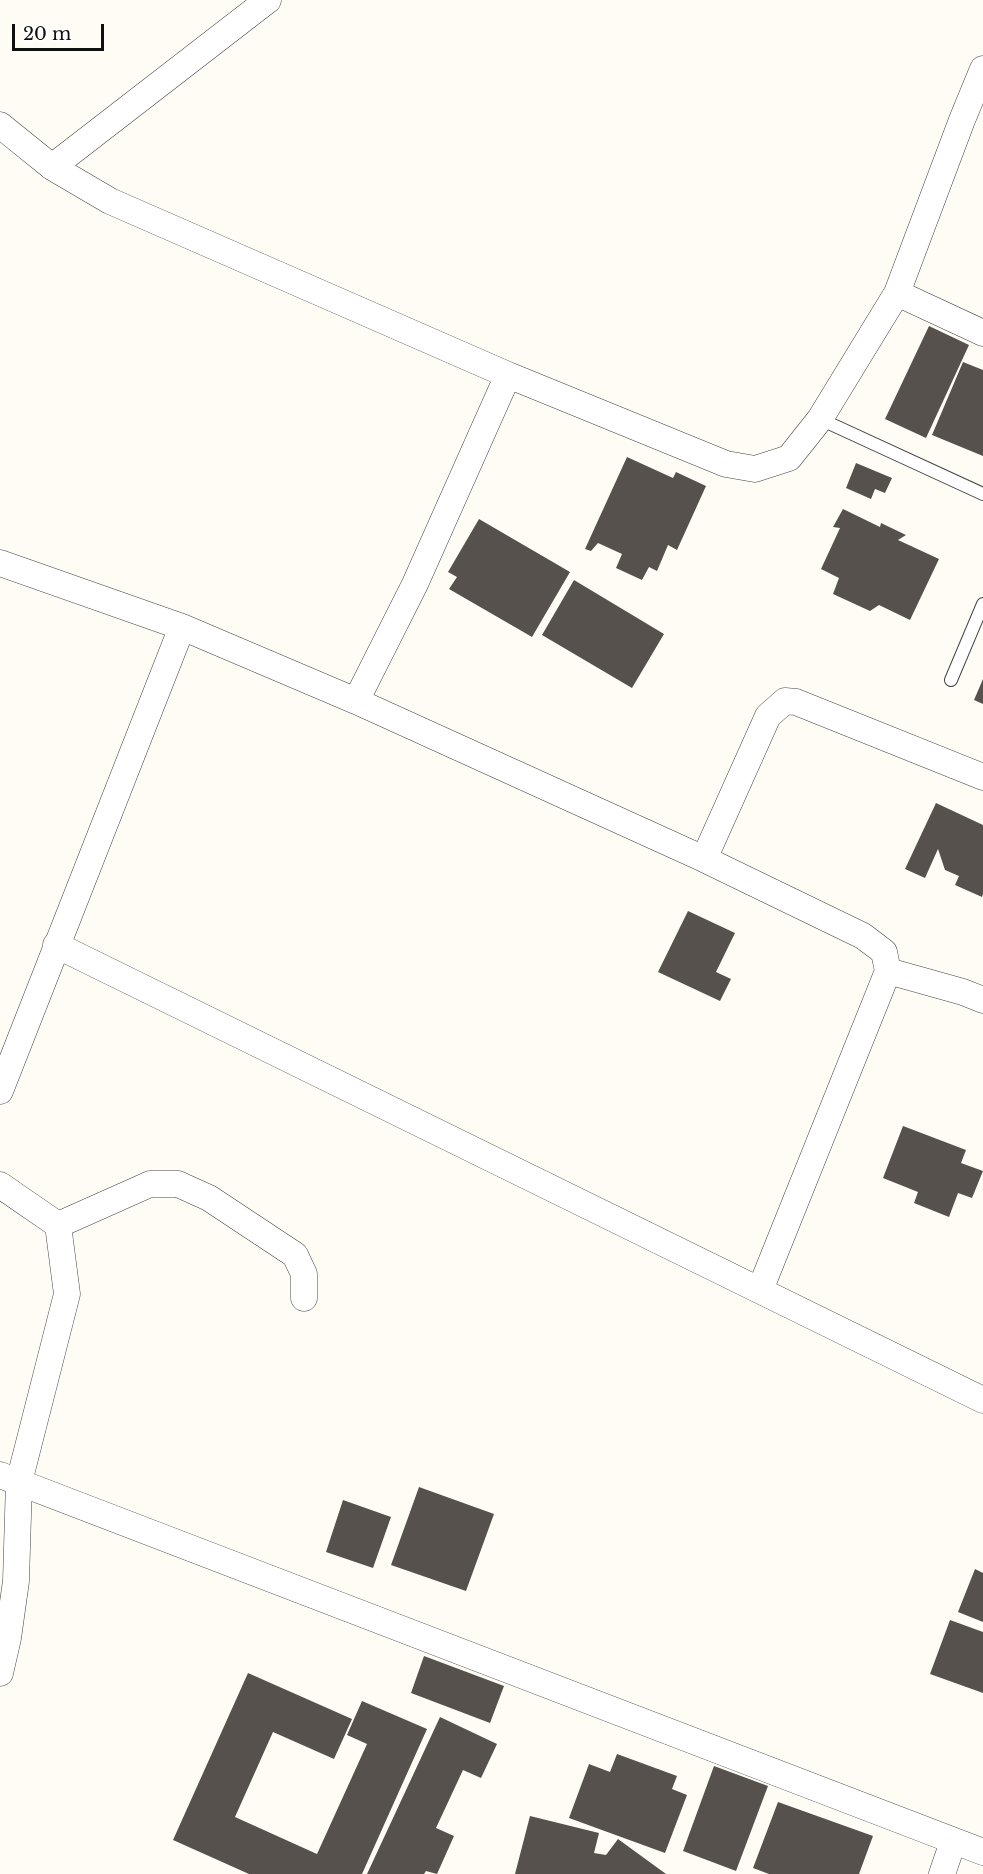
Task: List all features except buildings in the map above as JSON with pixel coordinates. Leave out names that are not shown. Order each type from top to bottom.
[{"type":"street","points":[[52,167],[268,0]]},
{"type":"street","points":[[0,125],[52,167],[110,201],[508,375],[726,464],[754,469],[789,458],[820,419],[897,293],[983,69]]},
{"type":"street","points":[[897,293],[983,333]]},
{"type":"street","points":[[356,701],[415,584],[508,375]]},
{"type":"street","points":[[0,563],[182,627],[356,701],[704,859],[863,936],[884,952],[888,971],[760,1290]]},
{"type":"street","points":[[0,1091],[182,627]]},
{"type":"street","points":[[704,859],[768,716],[785,701],[796,702],[983,777]]},
{"type":"street","points":[[56,945],[983,1400]]},
{"type":"street","points":[[888,971],[963,992],[983,1000]]},
{"type":"street","points":[[58,1225],[150,1184],[178,1184],[209,1198],[295,1255],[304,1274],[304,1298]]},
{"type":"street","points":[[0,1185],[58,1225],[67,1294],[9,1478],[16,1581],[8,1638],[0,1673]]},
{"type":"street","points":[[9,1478],[983,1852]]},
{"type":"street","points":[[942,1874],[953,1842]]},
{"type":"lane","points":[[820,419],[983,494]]},
{"type":"lane","points":[[951,680],[983,604]]}]
